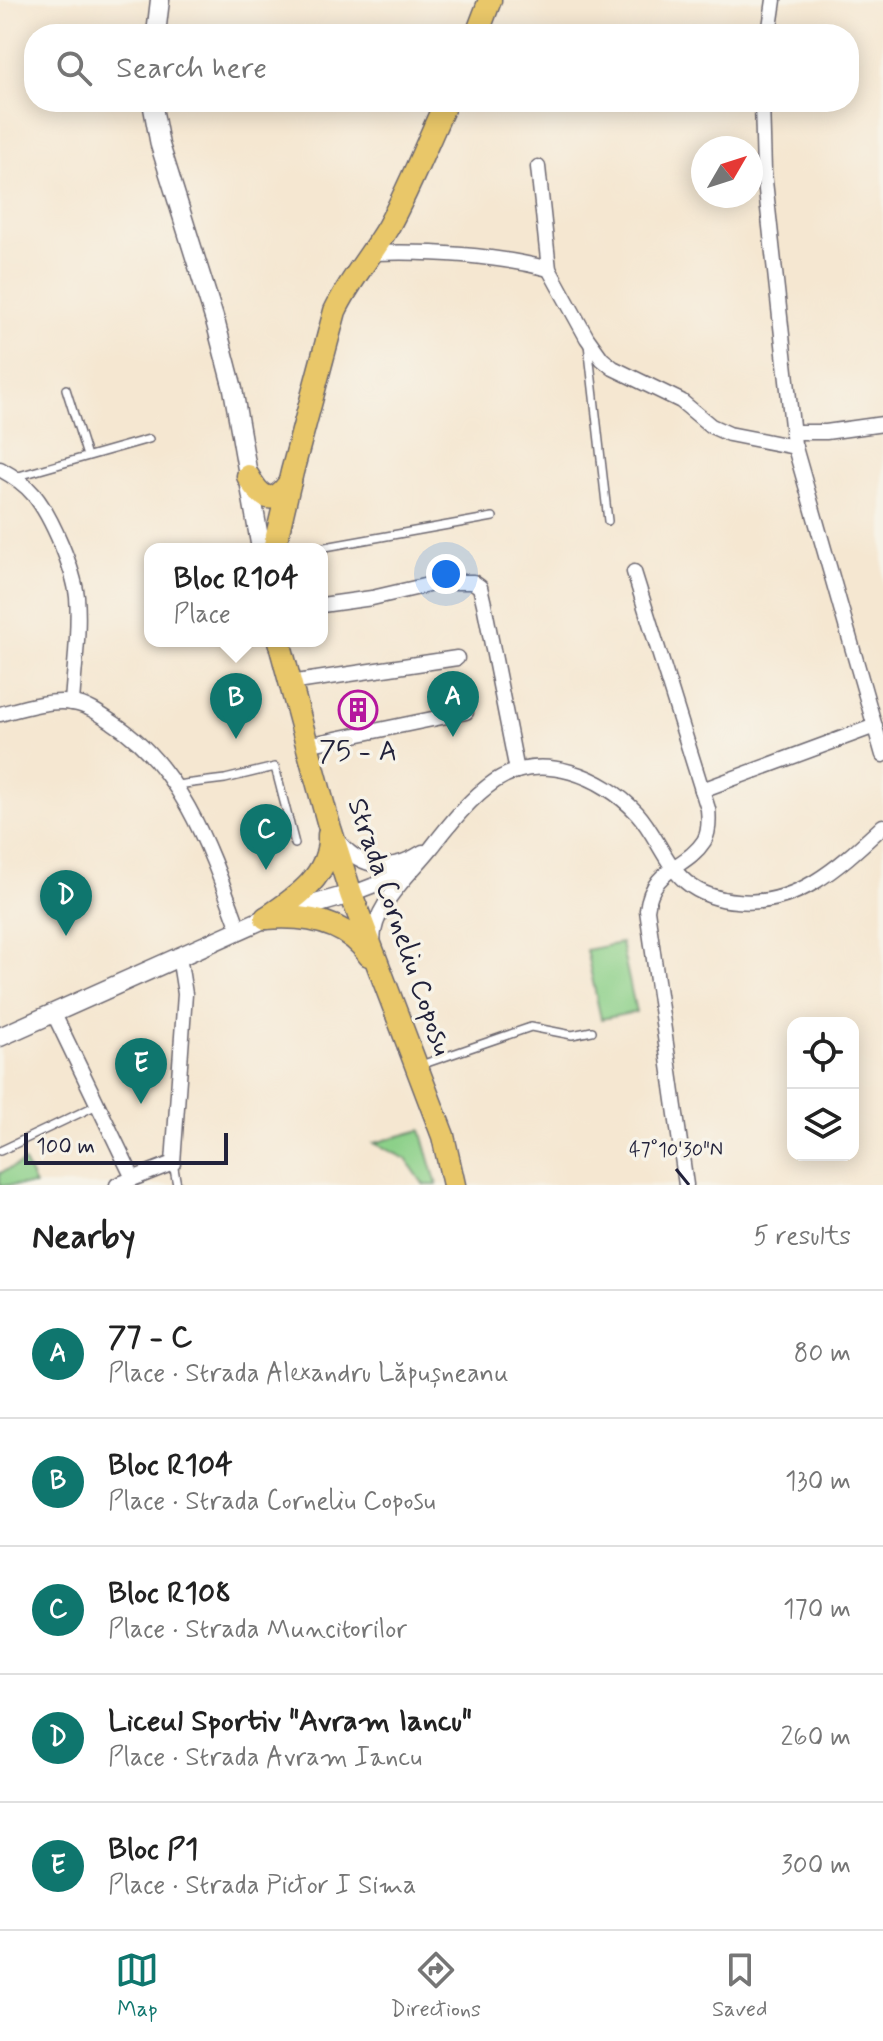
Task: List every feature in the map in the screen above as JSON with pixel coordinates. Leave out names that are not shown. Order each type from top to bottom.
[{"type":"main road","points":[[481,24],[490,0]]},
{"type":"main road","points":[[275,543],[335,311],[345,288],[371,253],[406,190],[441,112]]},
{"type":"main road","points":[[248,476],[265,497],[282,494],[290,482]]},
{"type":"main road","name":"Strada Corneliu Coposu","points":[[281,647],[351,894],[443,1136],[454,1185]]},
{"type":"main road","points":[[266,918],[309,887],[319,873],[326,860],[328,822]]},
{"type":"main road","points":[[266,918],[308,918],[339,929],[355,939],[377,967]]},
{"type":"street","points":[[157,24],[160,0]]},
{"type":"street","points":[[770,24],[774,0]]},
{"type":"street","points":[[154,112],[160,145],[220,337],[233,389],[260,543]]},
{"type":"street","points":[[762,112],[764,172],[794,440],[883,755]]},
{"type":"street","points":[[538,167],[549,269],[587,338],[602,359],[613,368],[681,401],[711,426],[752,441],[794,440],[883,424]]},
{"type":"street","points":[[371,253],[414,251],[477,255],[549,269]]},
{"type":"street","points":[[0,469],[15,477],[35,496],[53,529],[75,583],[77,602],[72,703]]},
{"type":"street","points":[[634,572],[708,809],[705,841],[655,885],[647,910],[686,1185]]},
{"type":"street","points":[[328,604],[372,598],[441,582],[473,582],[478,585],[517,771]]},
{"type":"street","points":[[290,683],[457,658]]},
{"type":"street","points":[[0,714],[33,705],[72,703],[96,711],[128,732],[161,767],[174,786],[210,851],[239,929]]},
{"type":"street","points":[[307,745],[466,712]]},
{"type":"street","points":[[702,790],[875,726]]},
{"type":"street","points":[[377,967],[373,943],[375,922],[384,907],[472,800],[496,780],[517,771],[545,768],[569,771],[592,778],[613,790],[638,814],[687,883],[725,900],[752,903],[799,892],[819,880],[883,826]]},
{"type":"street","points":[[328,822],[348,853],[369,864],[396,865],[433,845]]},
{"type":"street","points":[[0,1037],[266,918],[351,894],[390,879],[433,845]]},
{"type":"street","points":[[117,1185],[173,1163],[185,994],[179,956]]},
{"type":"street","points":[[53,1012],[133,1178]]},
{"type":"lane","points":[[587,338],[608,521]]},
{"type":"lane","points":[[66,389],[87,456]]},
{"type":"lane","points":[[15,477],[149,439]]},
{"type":"lane","points":[[328,546],[493,517]]},
{"type":"lane","points":[[174,786],[225,779],[275,767],[295,844]]},
{"type":"lane","points":[[416,1067],[531,1027],[572,1035],[592,1031]]},
{"type":"lane","points":[[0,1151],[97,1105]]},
{"type":"lane","points":[[173,1163],[177,1185]]},
{"type":"green space","points":[[621,943],[636,1012],[601,1019],[586,950]]},
{"type":"green space","points":[[421,1130],[437,1185],[424,1185],[406,1159],[374,1143]]},
{"type":"green space","points":[[24,1162],[35,1185],[0,1185],[0,1173]]},
{"type":"place","name":"75 - A","points":[[358,710]]},
{"type":"place","name":"77 - C","points":[[453,737]]},
{"type":"place","name":"Bloc R104","points":[[236,739]]},
{"type":"place","name":"Bloc R108","points":[[266,870]]},
{"type":"place","name":"Liceul Sportiv \"Avram Iancu\"","points":[[66,936]]},
{"type":"place","name":"Bloc P1","points":[[141,1104]]}]
